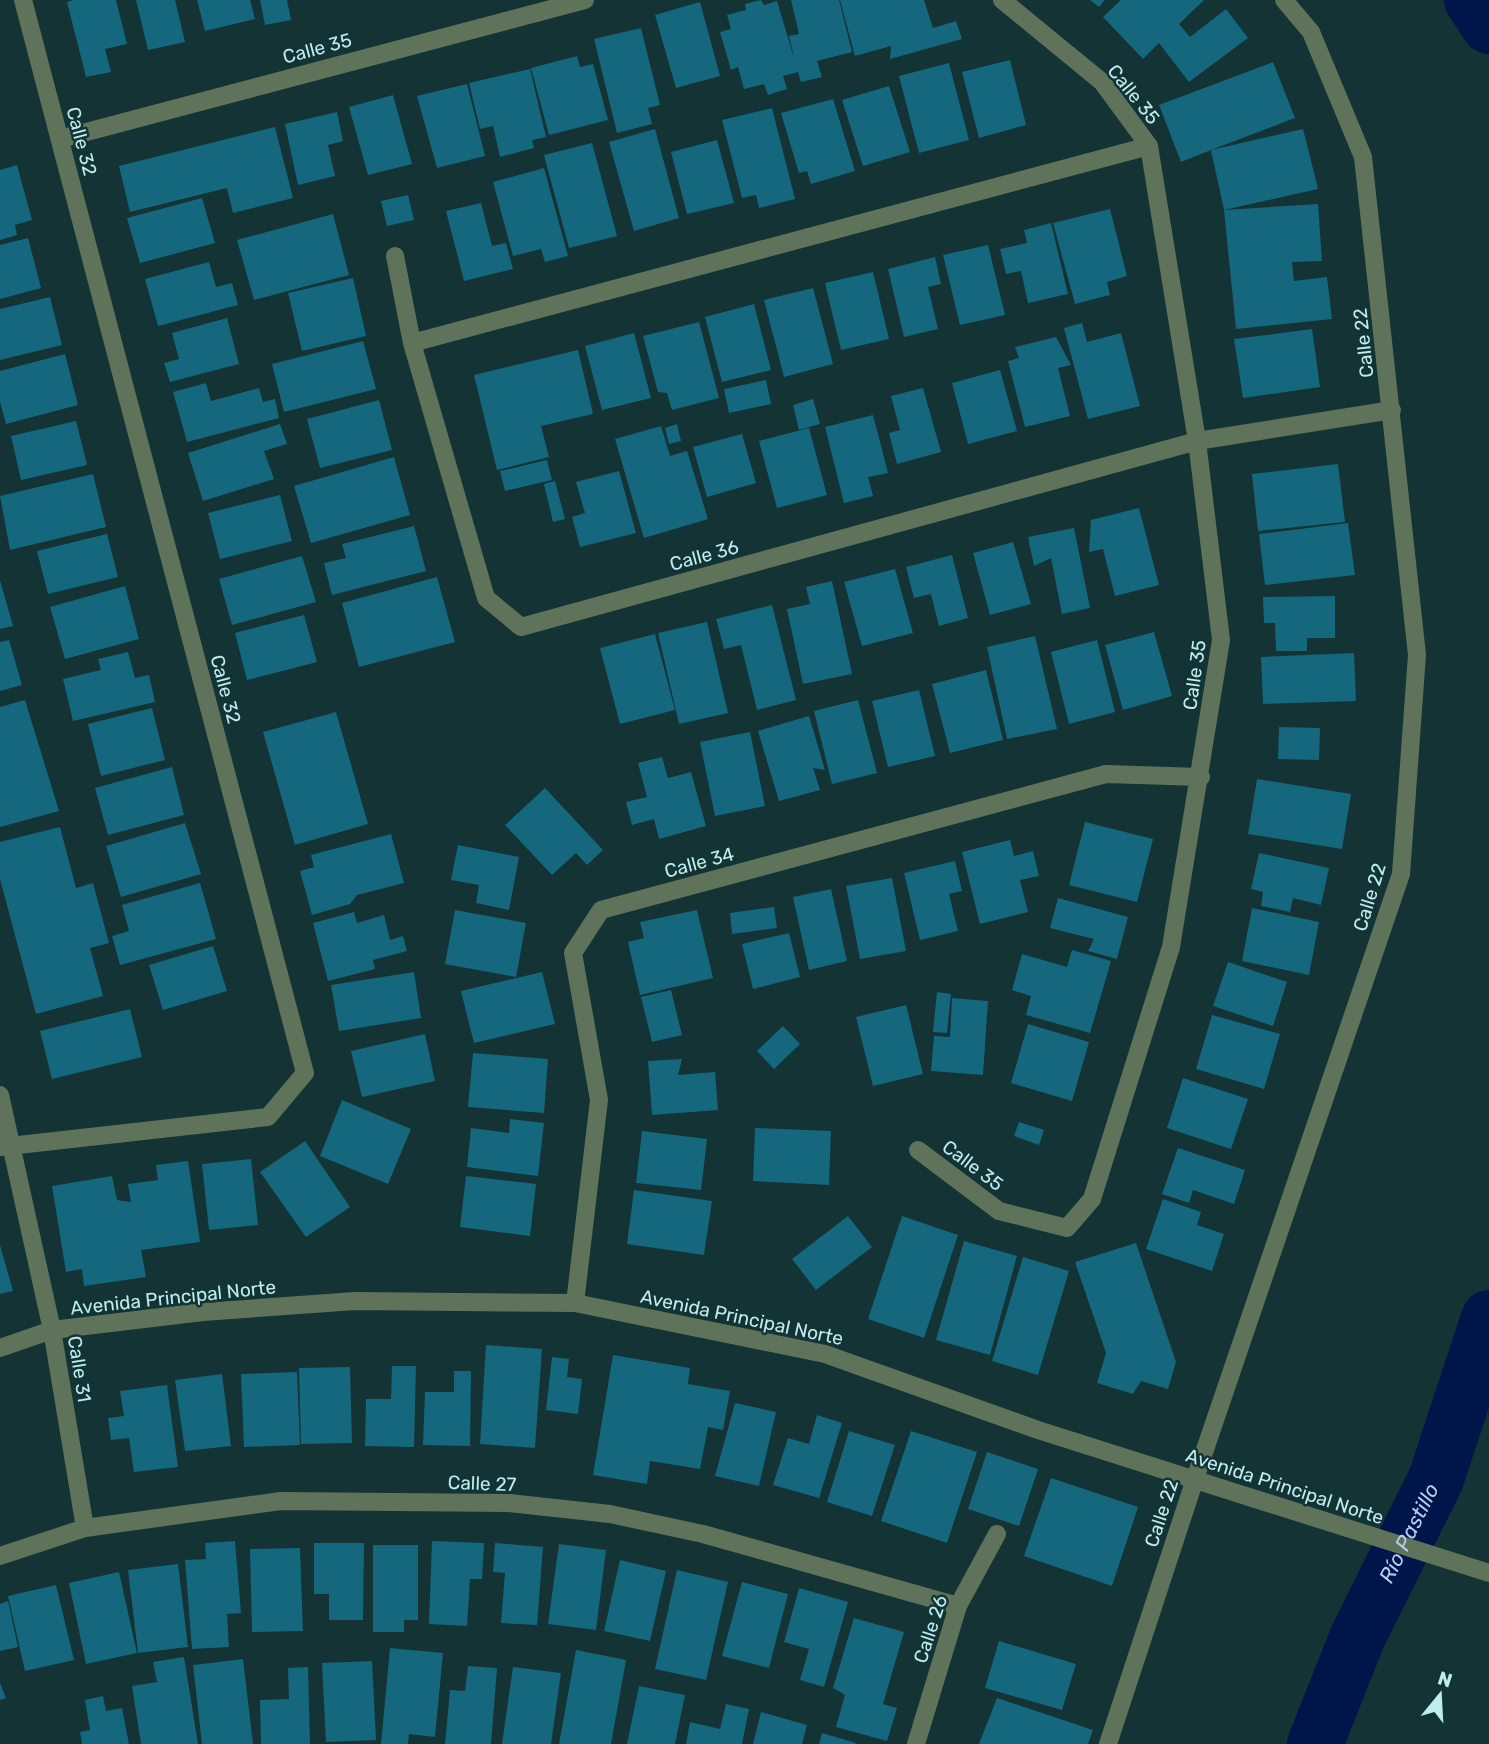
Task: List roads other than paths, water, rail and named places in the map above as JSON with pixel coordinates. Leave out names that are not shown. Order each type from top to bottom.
[{"type":"street","name":"Calle 32","points":[[6,1145],[268,1117],[305,1073],[23,0]]},
{"type":"street","name":"Calle 35","points":[[60,139],[585,0]]},
{"type":"street","name":"Calle 35","points":[[918,1150],[999,1211],[1067,1228],[1092,1199],[1171,947],[1222,640],[1197,441],[1149,146],[1102,82],[1002,0]]},
{"type":"street","name":"Calle 22","points":[[1108,1744],[1195,1479],[1401,874],[1418,655],[1363,157],[1311,32],[1284,0]]},
{"type":"street","points":[[412,343],[1149,146]]},
{"type":"street","name":"Calle 36","points":[[395,256],[412,343],[486,598],[522,627],[1197,441]]},
{"type":"street","points":[[1197,441],[1392,410]]},
{"type":"street","name":"Calle 34","points":[[575,1303],[599,1100],[573,953],[601,910],[1105,774],[1201,777]]},
{"type":"street","name":"Calle 31","points":[[0,1095],[6,1145],[52,1330],[85,1528]]},
{"type":"street","name":"Avenida Principal Norte","points":[[0,1348],[52,1330],[203,1312],[355,1301],[575,1303],[825,1354],[1038,1430],[1489,1573]]},
{"type":"street","name":"Calle 27","points":[[0,1556],[85,1528],[281,1501],[509,1503],[610,1514],[703,1534],[958,1606]]},
{"type":"street","name":"Calle 26","points":[[916,1744],[958,1606],[997,1534]]},
{"type":"waterway","name":"Río Pastillo","points":[[1472,0],[1489,26]]},
{"type":"waterway","name":"Río Pastillo","points":[[1315,1744],[1358,1636],[1436,1479],[1489,1318]]}]
